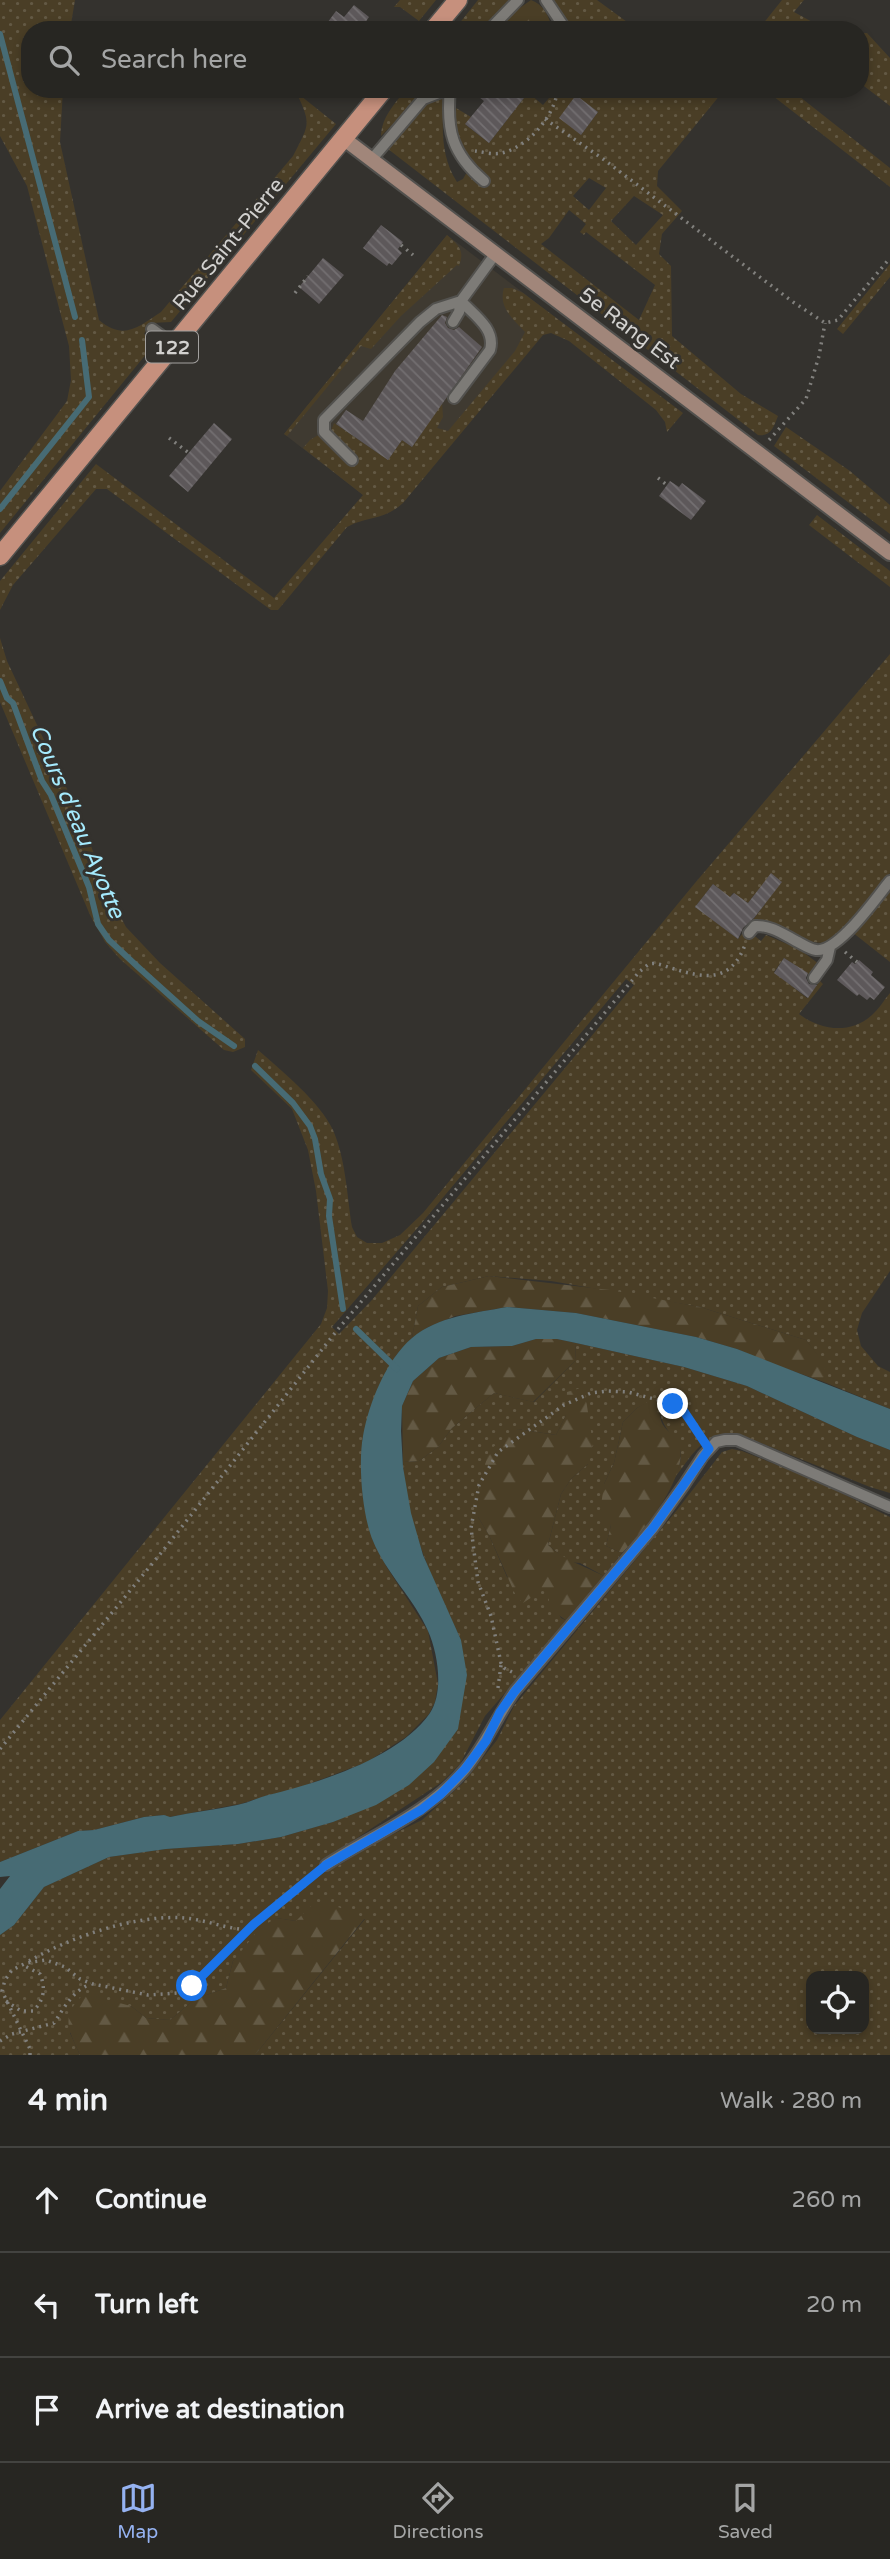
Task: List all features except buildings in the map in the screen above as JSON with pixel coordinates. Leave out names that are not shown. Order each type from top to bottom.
[{"type":"main road","points":[[440,21],[458,0]]},
{"type":"main road","name":"Rue Saint-Pierre","points":[[0,556],[376,98]]},
{"type":"street","name":"5e Rang Est","points":[[343,138],[890,553]]},
{"type":"lane","points":[[498,21],[518,0]]},
{"type":"lane","points":[[546,0],[560,21]]},
{"type":"lane","points":[[372,159],[426,98]]},
{"type":"lane","points":[[448,98],[447,113],[458,154],[484,181]]},
{"type":"lane","points":[[453,322],[461,301],[496,253]]},
{"type":"lane","points":[[454,398],[492,344],[488,329],[461,301]]},
{"type":"lane","points":[[352,460],[324,432],[324,420],[420,322],[436,309],[461,301]]},
{"type":"lane","points":[[152,329],[174,345]]},
{"type":"lane","points":[[749,933],[755,926],[762,926],[815,950],[830,947],[846,934],[890,881]]},
{"type":"lane","points":[[814,978],[827,960],[830,947]]},
{"type":"lane","points":[[326,1865],[421,1810],[441,1794],[486,1741],[500,1712],[653,1528],[716,1442],[737,1440],[890,1507]]},
{"type":"path","points":[[458,154],[470,151],[500,154],[519,146],[535,133],[550,113],[555,98]]},
{"type":"path","points":[[545,119],[825,323],[838,320],[890,258]]},
{"type":"path","points":[[401,246],[413,255]]},
{"type":"path","points":[[295,293],[308,276]]},
{"type":"path","points":[[758,452],[806,399],[819,356],[825,323]]},
{"type":"path","points":[[169,438],[189,453]]},
{"type":"path","points":[[658,478],[667,485]]},
{"type":"path","points":[[0,1749],[161,1553],[323,1346],[640,971],[650,964],[659,964],[691,974],[717,976],[729,969],[741,956],[749,933]]},
{"type":"path","points":[[531,1675],[513,1673],[504,1668],[501,1662],[491,1616],[478,1582],[472,1545],[471,1528],[479,1485],[498,1452],[564,1405],[592,1393],[608,1391],[628,1392],[673,1404],[683,1410],[709,1449]]},
{"type":"path","points":[[24,1964],[46,1960],[65,1967],[80,1979],[93,1984],[148,1994],[178,1993],[192,1986],[249,1930],[326,1865]]},
{"type":"path","points":[[30,2055],[2,1991],[12,1970],[49,1950],[91,1933],[148,1920],[183,1918],[249,1930]]},
{"type":"path","points":[[5,2000],[21,2011],[33,2011],[39,2005],[44,1984],[40,1974],[24,1964]]},
{"type":"path","points":[[0,2041],[54,2023],[82,1987],[93,1984]]},
{"type":"shaded area","points":[[447,235],[555,317],[403,503],[363,495],[284,434]]},
{"type":"green space","points":[[0,0],[75,0],[72,21],[21,21],[21,98],[62,98],[60,142],[99,320],[116,330],[124,331],[138,327],[161,312],[293,156],[306,124],[305,111],[299,98],[304,98],[336,124],[171,322],[150,323],[144,334],[156,342],[0,533],[0,491],[67,401],[71,380],[69,346],[27,186],[0,136]]},
{"type":"green space","points":[[400,0],[436,0],[419,21],[400,7],[394,7]]},
{"type":"green space","points":[[478,0],[511,0],[492,21],[461,21]]},
{"type":"green space","points":[[531,0],[539,5],[550,21],[506,21]]},
{"type":"green space","points":[[553,0],[597,0],[626,21],[564,21]]},
{"type":"green space","points":[[782,0],[804,0],[794,12],[810,21],[765,21]]},
{"type":"green space","points":[[869,35],[890,58],[890,106],[869,90]]},
{"type":"green space","points":[[399,98],[419,98],[381,136],[386,116]]},
{"type":"green space","points":[[427,98],[444,98],[445,149],[457,182],[463,179],[473,161],[454,126],[456,108],[471,117],[466,125],[489,143],[524,98],[535,98],[543,105],[549,98],[576,98],[581,135],[598,112],[579,98],[718,98],[658,171],[657,186],[682,211],[662,234],[659,254],[671,266],[672,336],[741,394],[778,416],[771,430],[758,435],[388,149],[396,135],[430,101]],"holes":[[[589,178],[606,188],[589,210],[573,196]],[[634,196],[663,215],[636,245],[611,221]],[[569,210],[586,224],[580,232],[584,235],[586,232],[655,285],[639,320],[541,244],[549,238]]]},
{"type":"green space","points":[[776,98],[801,98],[890,168],[890,187]]},
{"type":"green space","points":[[447,235],[460,249],[459,266],[401,316],[371,349],[361,346],[287,436],[284,434]]},
{"type":"green space","points":[[890,264],[890,277],[843,334],[837,329]]},
{"type":"green space","points":[[504,288],[523,293],[683,413],[667,432],[665,422],[656,410],[569,341],[551,333],[543,335],[403,503],[389,513],[347,527],[278,610],[271,610],[107,489],[96,489],[13,585],[0,610],[0,581],[96,464],[274,598],[363,495],[303,448],[320,434],[353,465],[356,461],[335,440],[331,431],[334,423],[388,460],[402,440],[412,447],[442,402],[443,417],[437,428],[448,431],[515,351],[525,332],[505,307]]},
{"type":"green space","points":[[786,427],[850,471],[890,505],[890,534],[774,446]]},
{"type":"green space","points":[[817,515],[890,571],[890,587],[809,525]]},
{"type":"green space","points":[[0,638],[7,661],[83,823],[107,891],[126,927],[160,963],[245,1039],[245,1047],[233,1052],[224,1050],[120,959],[105,942],[90,915],[0,702]]},
{"type":"green space","points":[[890,654],[890,873],[833,941],[817,943],[775,924],[752,921],[765,904],[754,895],[748,903],[733,893],[713,920],[738,939],[746,929],[761,941],[766,935],[799,949],[819,964],[810,975],[784,958],[774,972],[807,998],[820,981],[823,984],[799,1014],[816,1024],[835,1028],[854,1026],[872,1015],[890,993],[890,1271],[862,1313],[857,1330],[861,1346],[878,1366],[890,1372],[890,1409],[824,1382],[824,1364],[806,1340],[700,1307],[551,1281],[489,1276],[442,1287],[418,1306],[412,1338],[397,1354],[385,1375],[372,1539],[428,1631],[438,1684],[435,1702],[429,1714],[406,1737],[367,1762],[293,1790],[240,1804],[169,1817],[144,1817],[94,1830],[78,1831],[0,1862],[0,1720],[321,1324],[327,1308],[328,1291],[316,1191],[308,1150],[292,1109],[251,1070],[258,1050],[300,1087],[327,1119],[341,1153],[352,1227],[357,1237],[367,1243],[382,1243],[400,1235],[423,1213],[695,883]],"holes":[[[713,884],[723,892],[706,915],[695,907]],[[626,979],[634,985],[371,1301],[339,1334],[332,1327]]]},
{"type":"green space","points":[[890,887],[890,962],[852,932]]},
{"type":"green space","points":[[489,1276],[610,1290],[700,1307],[806,1340],[825,1364],[824,1382],[737,1349],[696,1337],[576,1313],[507,1307],[455,1316],[428,1327],[412,1338],[418,1306],[442,1287]]},
{"type":"green space","points":[[536,1339],[576,1343],[575,1361],[533,1402],[494,1393],[452,1428],[438,1447],[419,1461],[403,1462],[402,1406],[413,1381],[439,1358],[471,1347],[512,1346]]},
{"type":"green space","points":[[576,1343],[684,1367],[747,1386],[890,1450],[890,1493],[736,1433],[724,1434],[706,1441],[692,1454],[673,1480],[679,1466],[680,1448],[662,1420],[659,1409],[649,1402],[637,1408],[623,1422],[614,1463],[604,1484],[611,1525],[606,1546],[622,1553],[604,1576],[580,1563],[569,1562],[548,1545],[561,1494],[571,1479],[588,1464],[566,1415],[556,1435],[518,1429],[478,1490],[478,1517],[507,1577],[535,1594],[544,1588],[561,1618],[567,1621],[485,1716],[460,1764],[442,1782],[325,1859],[326,1865],[338,1866],[371,1845],[422,1820],[464,1782],[497,1740],[514,1706],[722,1452],[732,1449],[742,1451],[817,1481],[890,1517],[890,2055],[255,2055],[365,1919],[296,1921],[276,1918],[233,1961],[226,1988],[195,1999],[170,2020],[146,2018],[131,2006],[70,2033],[80,2055],[0,2055],[0,1935],[14,1925],[44,1887],[109,1857],[281,1837],[333,1822],[409,1785],[461,1640],[415,1531],[409,1509],[403,1462],[419,1461],[438,1447],[452,1428],[494,1393],[534,1402],[575,1361]]},
{"type":"green space","points":[[584,1387],[593,1444],[588,1464],[571,1479],[561,1494],[548,1545],[568,1559],[604,1576],[567,1621],[549,1608],[544,1589],[523,1603],[516,1596],[489,1535],[478,1517],[478,1490],[489,1450],[518,1429],[556,1435],[566,1415],[567,1392]]},
{"type":"green space","points":[[649,1401],[659,1409],[663,1425],[679,1443],[680,1459],[671,1488],[662,1503],[622,1553],[606,1546],[611,1525],[600,1513],[604,1484],[614,1463],[623,1422]]},
{"type":"green space","points":[[313,1904],[338,1907],[365,1918],[255,2055],[80,2055],[68,2023],[72,2009],[84,1994],[131,2006],[146,2018],[170,2020],[195,1999],[226,1988],[233,1961],[260,1928],[276,1918],[296,1921]]},
{"type":"water","points":[[507,1307],[576,1313],[696,1337],[737,1349],[890,1409],[890,1450],[747,1386],[684,1367],[557,1339],[536,1339],[512,1346],[471,1347],[439,1358],[413,1381],[402,1406],[401,1431],[403,1467],[411,1513],[423,1555],[461,1640],[467,1675],[458,1729],[434,1762],[409,1785],[376,1805],[333,1822],[281,1837],[238,1844],[166,1849],[109,1857],[44,1887],[14,1925],[0,1935],[0,1889],[10,1876],[0,1877],[0,1862],[78,1831],[94,1830],[144,1817],[170,1817],[237,1805],[333,1776],[378,1756],[399,1743],[430,1713],[438,1684],[434,1650],[416,1608],[385,1564],[369,1530],[362,1489],[363,1436],[380,1383],[394,1358],[412,1338],[445,1320]]},
{"type":"waterway","name":"Cours d'eau Ayotte","points":[[0,34],[75,317]]},
{"type":"waterway","name":"Cours d'eau Ayotte","points":[[0,509],[89,397],[82,340]]},
{"type":"waterway","name":"Cours d'eau Ayotte","points":[[0,681],[7,698],[13,703],[42,781],[51,795],[89,887],[98,924],[109,940],[198,1021],[234,1046]]},
{"type":"waterway","name":"Cours d'eau Ayotte","points":[[255,1066],[293,1103],[310,1126],[315,1139],[321,1174],[330,1199],[329,1216],[343,1309]]},
{"type":"waterway","name":"Cours d'eau Ayotte","points":[[356,1329],[397,1369]]},
{"type":"route","points":[[192,1986],[254,1924],[326,1865],[421,1810],[465,1769],[486,1741],[500,1712],[515,1691],[653,1528],[709,1449],[683,1410],[673,1404]]}]
